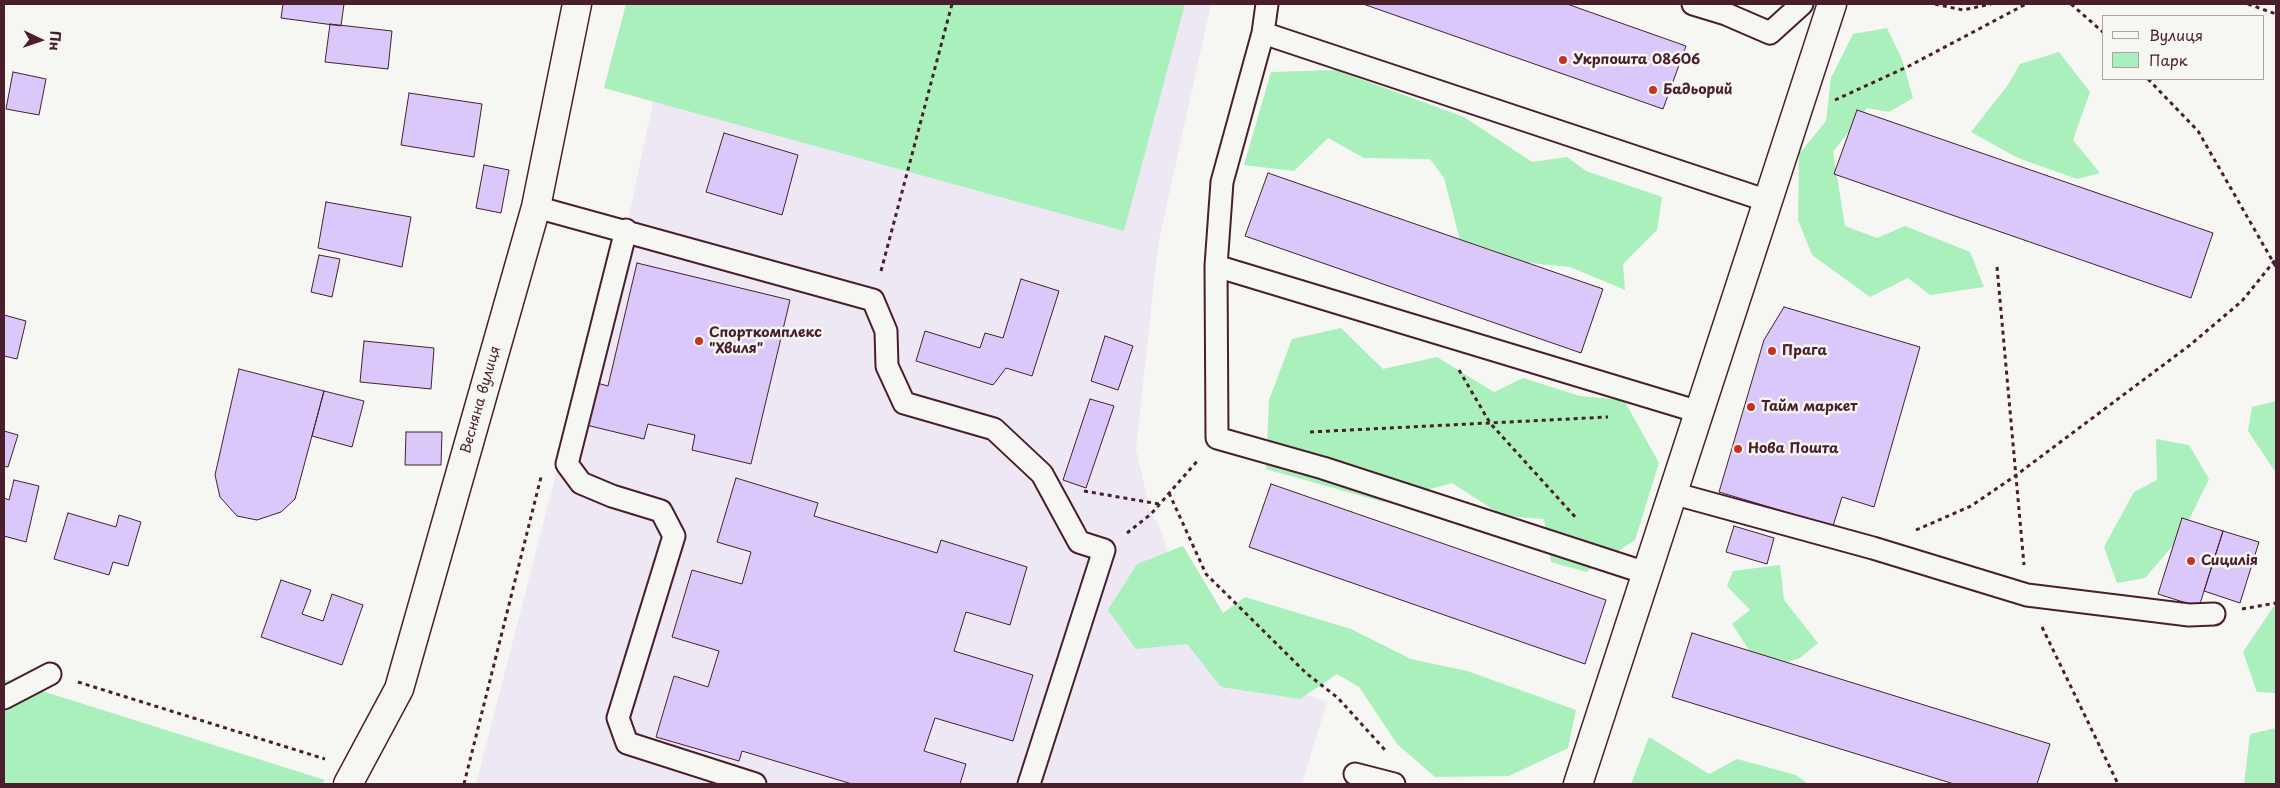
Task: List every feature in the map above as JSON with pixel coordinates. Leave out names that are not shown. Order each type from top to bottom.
[{"type":"street","name":"Весняна вулиця","points":[[348,784],[399,689],[536,207],[577,4]]},
{"type":"street","points":[[1578,784],[1832,4]]},
{"type":"lane","points":[[1267,4],[1263,33],[1222,182],[1216,266],[1217,438],[1323,468],[1646,573]]},
{"type":"lane","points":[[1693,4],[1726,9],[1770,33],[1802,4]]},
{"type":"lane","points":[[1263,33],[1768,202]]},
{"type":"lane","points":[[536,207],[626,230],[873,300],[886,331],[887,366],[904,403],[994,429],[1042,474],[1079,542],[1104,550],[1029,784]]},
{"type":"lane","points":[[626,230],[567,464],[581,483],[612,496],[661,511],[674,536],[618,718],[627,743],[756,784]]},
{"type":"lane","points":[[1216,266],[1699,412]]},
{"type":"lane","points":[[1672,493],[1873,548],[2026,595],[2189,615],[2214,614]]},
{"type":"lane","points":[[4,698],[50,674]]},
{"type":"lane","points":[[1355,774],[1394,784]]},
{"type":"path","points":[[888,242],[952,4]]},
{"type":"path","points":[[1935,4],[1963,10],[1991,4]]},
{"type":"path","points":[[1795,118],[1909,66],[2026,4]]},
{"type":"path","points":[[2071,4],[2102,31]]},
{"type":"path","points":[[2248,4],[2276,14]]},
{"type":"path","points":[[2149,80],[2198,131],[2275,260],[2276,267]]},
{"type":"path","points":[[1873,548],[1971,506],[2015,476],[2190,345],[2242,301],[2275,260]]},
{"type":"path","points":[[1997,267],[2026,595],[2118,784]]},
{"type":"path","points":[[1437,332],[1490,423],[1579,522]]},
{"type":"path","points":[[1304,433],[1609,417]]},
{"type":"path","points":[[1151,514],[1217,438]]},
{"type":"path","points":[[464,784],[541,476]]},
{"type":"path","points":[[1048,484],[1159,504]]},
{"type":"path","points":[[1169,493],[1206,574],[1306,674],[1338,698],[1390,756]]},
{"type":"path","points":[[2214,614],[2276,603]]},
{"type":"path","points":[[50,674],[327,759]]},
{"type":"shaded area","points":[[626,4],[1211,4],[1158,245],[1136,449],[1151,514],[1159,526],[1207,661],[1327,702],[1302,784],[476,784],[565,439],[626,230],[653,102],[604,88]]},
{"type":"green space","points":[[626,4],[1185,4],[1124,231],[604,88]]},
{"type":"green space","points":[[1887,28],[1902,59],[1913,98],[1889,112],[1867,108],[1833,152],[1845,226],[1877,238],[1905,226],[1970,252],[1984,287],[1930,295],[1908,278],[1870,297],[1812,255],[1798,220],[1799,154],[1826,121],[1831,78],[1853,34]]},
{"type":"green space","points":[[2059,52],[2090,92],[2073,140],[2100,173],[2077,179],[2018,158],[1971,132],[2008,85],[2020,64]]},
{"type":"green space","points":[[1336,70],[1464,117],[1532,162],[1567,157],[1586,171],[1662,197],[1657,230],[1623,264],[1625,290],[1570,267],[1464,256],[1444,178],[1430,159],[1364,158],[1328,138],[1294,171],[1244,165],[1271,72]]},
{"type":"green space","points":[[1341,328],[1383,369],[1437,357],[1494,392],[1523,378],[1580,396],[1624,400],[1659,463],[1635,540],[1586,572],[1551,562],[1544,519],[1503,516],[1452,483],[1383,502],[1266,469],[1269,400],[1292,339]]},
{"type":"green space","points":[[2276,401],[2276,473],[2248,431],[2252,407]]},
{"type":"green space","points":[[2156,439],[2189,445],[2209,479],[2181,536],[2145,578],[2117,583],[2104,547],[2134,492],[2157,480]]},
{"type":"green space","points":[[1183,546],[1223,613],[1245,597],[1351,629],[1411,659],[1467,671],[1576,710],[1568,748],[1509,776],[1435,777],[1397,744],[1359,687],[1337,674],[1300,699],[1221,687],[1187,644],[1136,649],[1108,610],[1137,564]]},
{"type":"green space","points":[[1780,565],[1784,600],[1818,643],[1800,658],[1762,670],[1732,624],[1750,610],[1727,586],[1733,571]]},
{"type":"green space","points":[[2276,603],[2276,693],[2257,692],[2243,652]]},
{"type":"green space","points":[[4,679],[325,780],[322,784],[4,784]]},
{"type":"green space","points":[[2276,728],[2276,784],[2244,784],[2250,734]]},
{"type":"green space","points":[[1649,737],[1709,774],[1737,759],[1796,775],[1808,784],[1631,784]]},
{"type":"building","points":[[283,4],[344,4],[341,26],[281,18]]},
{"type":"building","points":[[1363,4],[1567,4],[1686,46],[1663,109]]},
{"type":"building","points":[[330,24],[392,31],[388,69],[325,62]]},
{"type":"building","points":[[13,72],[46,79],[39,115],[6,109]]},
{"type":"building","points":[[409,93],[482,104],[474,157],[401,145]]},
{"type":"building","points":[[1857,110],[2213,233],[2191,298],[1834,174]]},
{"type":"building","points":[[724,133],[798,155],[782,215],[706,192]]},
{"type":"building","points":[[484,165],[509,170],[501,213],[476,208]]},
{"type":"building","points":[[1268,173],[1603,289],[1581,353],[1245,236]]},
{"type":"building","points":[[326,202],[411,217],[402,267],[318,248]]},
{"type":"building","points":[[319,255],[340,259],[332,297],[311,292]]},
{"type":"building","name":"Спорткомплекс \"Хвиля\"","points":[[637,263],[790,300],[751,464],[692,450],[695,435],[648,424],[644,439],[582,424],[593,382],[608,386]]},
{"type":"building","points":[[1021,279],[1059,291],[1032,376],[1006,368],[993,385],[916,361],[925,331],[980,348],[985,333],[1003,338]]},
{"type":"building","points":[[1784,307],[1920,347],[1874,507],[1842,497],[1833,526],[1719,492],[1764,340]]},
{"type":"building","points":[[4,315],[26,321],[17,359],[4,356]]},
{"type":"building","points":[[1105,336],[1133,346],[1118,390],[1091,381]]},
{"type":"building","points":[[364,341],[434,348],[431,389],[360,382]]},
{"type":"building","points":[[239,369],[324,391],[295,499],[281,512],[257,520],[237,516],[220,497],[215,475]]},
{"type":"building","points":[[324,391],[364,401],[352,447],[312,436]]},
{"type":"building","points":[[1090,399],[1114,406],[1086,488],[1063,480]]},
{"type":"building","points":[[4,431],[18,435],[8,467],[4,466]]},
{"type":"building","points":[[406,432],[442,432],[441,465],[405,465]]},
{"type":"building","points":[[736,478],[818,503],[814,516],[937,553],[941,540],[1027,567],[1010,625],[966,612],[954,651],[1033,675],[1013,741],[935,718],[924,751],[966,764],[960,784],[852,784],[742,751],[739,761],[656,737],[674,676],[708,687],[719,651],[672,637],[692,570],[742,584],[751,552],[717,542]]},
{"type":"building","points":[[14,480],[39,486],[26,542],[4,536],[4,498],[9,500]]},
{"type":"building","points":[[1271,484],[1606,600],[1585,664],[1249,547]]},
{"type":"building","points":[[68,513],[116,527],[119,515],[141,522],[128,566],[113,562],[109,575],[54,559]]},
{"type":"building","name":"Сицилія","points":[[2182,518],[2223,531],[2199,607],[2158,594]]},
{"type":"building","points":[[1734,526],[1774,538],[1767,564],[1726,552]]},
{"type":"building","name":"Сицилія","points":[[2223,531],[2259,542],[2240,603],[2204,591]]},
{"type":"building","points":[[281,580],[311,590],[302,614],[323,621],[332,594],[363,605],[342,665],[261,637]]},
{"type":"building","points":[[1692,633],[2050,744],[2037,784],[1954,784],[1672,697]]},
{"type":"place","name":"Укрпошта 08606","points":[[1563,60]]},
{"type":"place","name":"Бадьорий","points":[[1653,90]]},
{"type":"place","name":"Спорткомплекс \"Хвиля\"","points":[[699,341]]},
{"type":"place","name":"Прага","points":[[1772,351]]},
{"type":"place","name":"Тайм маркет","points":[[1751,407]]},
{"type":"place","name":"Нова Пошта","points":[[1738,449]]},
{"type":"place","name":"Сицилія","points":[[2191,561]]}]
